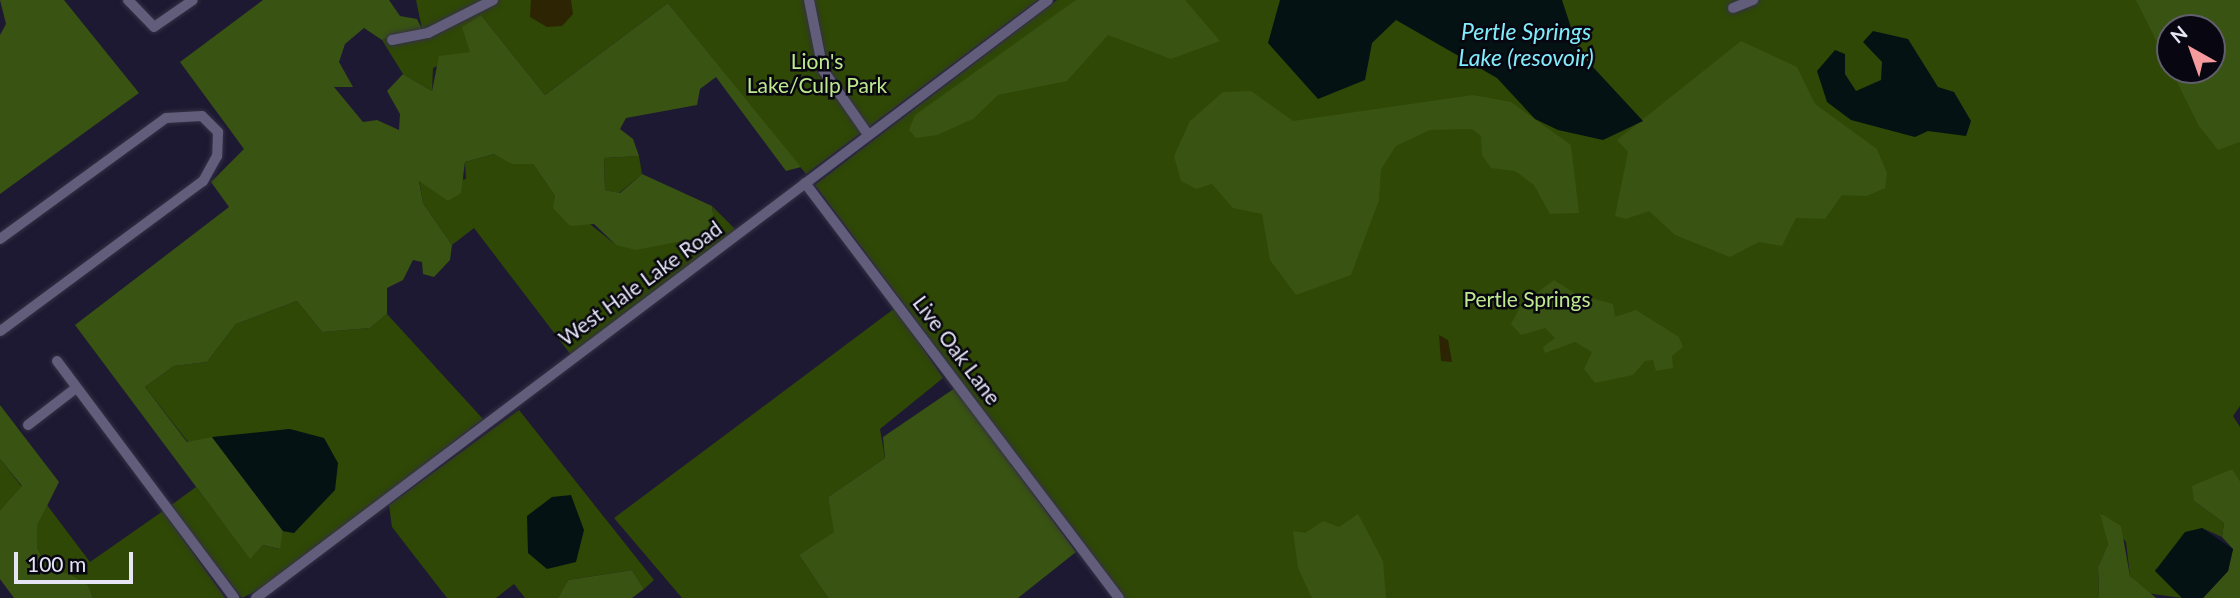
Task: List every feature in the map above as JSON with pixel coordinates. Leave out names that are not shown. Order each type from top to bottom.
[{"type":"street","points":[[128,0],[149,26],[193,0]]},
{"type":"street","points":[[392,40],[428,33],[493,0]]},
{"type":"street","points":[[809,0],[823,70],[867,133]]},
{"type":"street","name":"West Hale Lake Road","points":[[256,598],[805,183],[867,133],[1048,0]]},
{"type":"street","points":[[1733,8],[1753,0]]},
{"type":"street","points":[[0,239],[166,118],[202,116],[218,132],[217,156],[203,181],[0,331]]},
{"type":"street","name":"Live Oak Lane","points":[[805,183],[1119,598]]},
{"type":"street","points":[[57,361],[234,598]]},
{"type":"street","points":[[29,425],[76,388]]},
{"type":"green space","points":[[0,0],[64,0],[139,93],[0,194],[0,35],[6,24]]},
{"type":"green space","points":[[263,0],[389,0],[400,16],[417,19],[422,29],[382,40],[364,28],[345,44],[339,62],[353,87],[334,87],[363,122],[377,120],[399,130],[400,114],[387,91],[403,74],[432,91],[439,56],[470,52],[462,27],[481,15],[545,95],[668,3],[801,167],[786,171],[716,77],[700,89],[697,105],[626,118],[620,129],[633,139],[639,156],[604,158],[605,190],[620,193],[642,174],[712,206],[714,221],[697,238],[636,250],[616,245],[594,224],[570,226],[553,208],[555,196],[533,164],[512,164],[494,154],[465,162],[461,193],[448,201],[419,181],[423,203],[452,245],[450,260],[434,277],[423,274],[422,262],[413,260],[403,280],[387,288],[387,314],[370,328],[322,332],[297,301],[236,324],[207,362],[174,366],[145,387],[187,442],[212,437],[283,531],[280,549],[263,545],[250,559],[75,325],[229,207],[211,182],[244,149],[180,62]]},
{"type":"green space","name":"Lion's Lake/Culp Park","points":[[416,0],[1038,0],[806,174],[668,3],[545,95],[481,15],[470,52],[433,68],[432,91],[403,74],[382,40],[422,29]]},
{"type":"green space","name":"Pertle Springs","points":[[1057,0],[2240,0],[2240,406],[2233,416],[2240,427],[2240,481],[2231,469],[2194,501],[2224,523],[2222,537],[2202,528],[2155,570],[2182,598],[2146,593],[2130,576],[2126,542],[2101,513],[2108,544],[2098,567],[2099,598],[1123,598],[815,185]]},
{"type":"green space","points":[[1076,0],[1185,0],[1220,41],[1171,59],[1108,35],[1067,81],[998,95],[973,119],[937,135],[916,138],[909,130],[915,115]]},
{"type":"green space","points":[[2136,0],[2240,0],[2240,142],[2218,150],[2199,126],[2178,84],[2226,84],[2226,14],[2156,14],[2156,40]]},
{"type":"green space","points":[[1741,41],[1797,67],[1815,104],[1877,149],[1887,173],[1885,188],[1867,196],[1842,195],[1825,219],[1796,218],[1782,246],[1759,242],[1730,257],[1675,235],[1649,211],[1626,219],[1615,216],[1628,152],[1617,140]]},
{"type":"green space","points":[[1251,91],[1293,121],[1473,95],[1511,102],[1571,145],[1579,213],[1550,214],[1534,185],[1515,171],[1491,168],[1482,155],[1481,136],[1472,129],[1430,130],[1396,146],[1381,169],[1379,200],[1351,275],[1296,295],[1270,260],[1262,214],[1233,208],[1212,184],[1196,189],[1181,181],[1174,156],[1190,121],[1223,92]]},
{"type":"green space","points":[[494,154],[512,163],[533,164],[555,196],[616,245],[714,221],[712,206],[736,230],[571,355],[474,228],[452,245],[423,203],[419,180],[431,185],[466,179],[465,162]]},
{"type":"green space","points":[[639,156],[642,174],[619,193],[605,190],[604,158]]},
{"type":"green space","points":[[1554,280],[1576,294],[1613,304],[1615,317],[1636,310],[1679,337],[1683,347],[1672,356],[1673,368],[1656,371],[1653,360],[1645,361],[1633,375],[1595,383],[1584,369],[1592,352],[1575,342],[1545,353],[1543,347],[1555,338],[1545,328],[1521,335],[1511,324],[1522,304]]},
{"type":"green space","points":[[297,301],[322,332],[370,328],[387,314],[483,419],[268,585],[242,598],[170,506],[196,487],[250,558],[263,545],[279,549],[283,531],[295,533],[290,429],[188,442],[145,387],[174,366],[207,362],[236,324]]},
{"type":"green space","points":[[895,308],[943,378],[880,429],[885,458],[828,497],[835,532],[799,555],[828,598],[682,598],[614,518]]},
{"type":"green space","points":[[955,388],[1076,552],[1018,598],[828,598],[799,555],[834,532],[828,497],[885,458],[883,437]]},
{"type":"green space","points":[[0,405],[59,482],[37,526],[37,547],[50,573],[68,573],[88,585],[93,598],[14,598],[0,579],[0,510],[22,486],[0,459]]},
{"type":"green space","points":[[519,410],[654,580],[644,589],[632,570],[568,580],[558,598],[525,598],[514,584],[496,598],[447,598],[392,527],[389,505]]},
{"type":"green space","points":[[0,459],[22,487],[0,510]]},
{"type":"green space","points":[[2232,469],[2240,481],[2240,598],[2203,598],[2228,571],[2233,549],[2222,537],[2224,523],[2194,501],[2192,486]]},
{"type":"green space","points":[[47,505],[90,562],[163,511],[225,598],[93,598],[88,585],[68,573],[50,573],[37,547],[37,526]]},
{"type":"green space","points":[[2100,513],[2121,526],[2130,576],[2156,598],[2099,598],[2098,567],[2108,544]]},
{"type":"green space","points":[[1358,514],[1383,561],[1386,598],[1312,598],[1298,568],[1293,531],[1305,533],[1323,521],[1339,527]]},
{"type":"green space","points":[[632,570],[644,589],[632,598],[558,598],[568,580]]},
{"type":"sand","points":[[531,0],[571,0],[573,14],[562,26],[547,27],[530,17]]},
{"type":"sand","points":[[1439,335],[1448,340],[1452,362],[1441,361]]},
{"type":"water","name":"Pertle Springs Lake (resovoir)","points":[[1280,0],[1562,0],[1579,52],[1643,121],[1603,140],[1558,130],[1535,119],[1497,78],[1396,20],[1372,43],[1365,80],[1318,99],[1268,43]]},
{"type":"water","points":[[1873,31],[1908,39],[1938,87],[1954,92],[1971,121],[1966,136],[1928,131],[1915,137],[1851,120],[1827,102],[1817,71],[1835,50],[1845,54],[1845,74],[1856,91],[1881,80],[1882,62],[1863,42]]},
{"type":"water","points":[[290,429],[324,438],[338,463],[335,490],[294,533],[283,531],[212,437]]},
{"type":"water","points":[[571,495],[584,530],[576,562],[547,569],[528,553],[527,516],[552,497]]},
{"type":"water","points":[[2202,528],[2233,549],[2228,571],[2203,598],[2182,598],[2155,571],[2185,532]]}]
